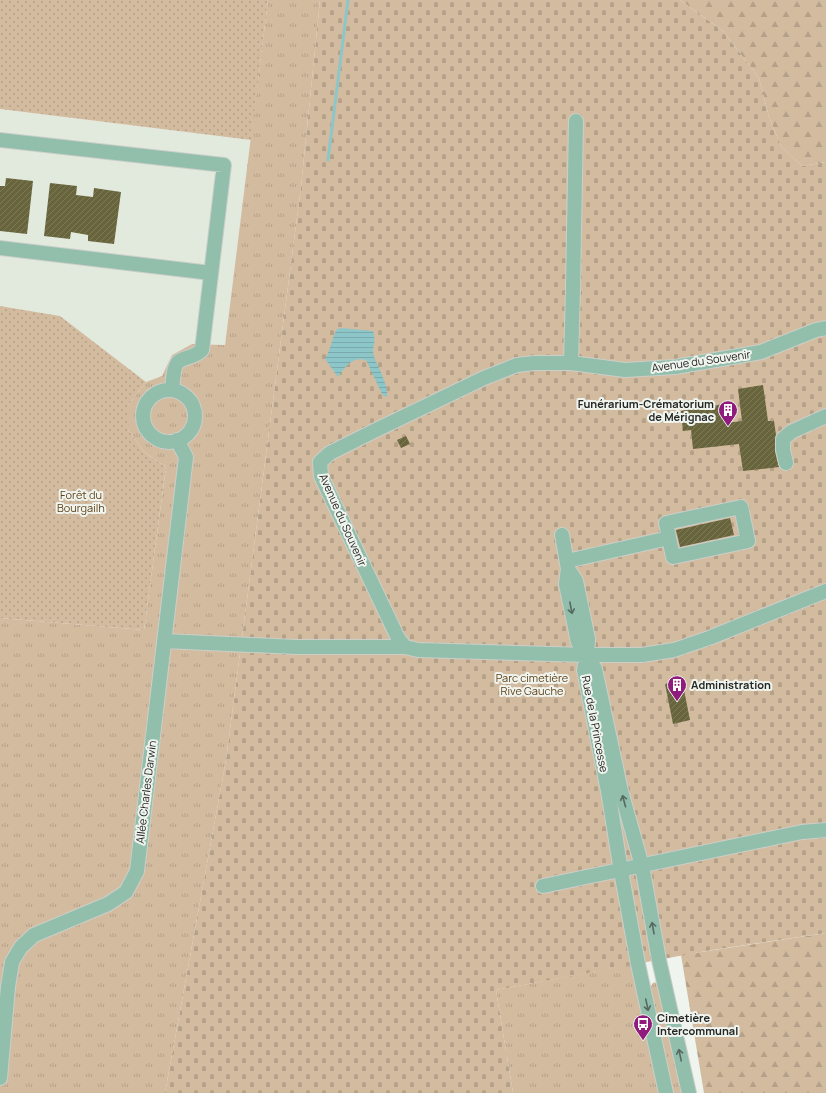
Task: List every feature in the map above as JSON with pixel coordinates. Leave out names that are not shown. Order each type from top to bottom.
[{"type":"street","points":[[571,363],[576,121]]},
{"type":"street","points":[[0,140],[224,165],[202,350],[195,356],[180,360],[176,364],[172,390]]},
{"type":"street","points":[[0,248],[211,273]]},
{"type":"street","name":"Avenue du Souvenir","points":[[405,647],[398,638],[321,476],[320,462],[330,452],[484,378],[517,365],[534,363],[571,363],[625,370],[675,367],[761,352],[816,330],[826,328]]},
{"type":"street","points":[[172,390],[184,394],[190,401],[194,409],[192,427],[185,435],[177,440],[159,440],[152,435],[144,424],[142,415],[144,406],[149,398],[157,392],[172,390]]},
{"type":"street","points":[[786,463],[783,450],[783,439],[790,432],[826,416]]},
{"type":"street","name":"Allée Charles Darwin","points":[[0,1078],[8,987],[12,962],[21,947],[34,935],[108,904],[126,892],[137,871],[186,457],[177,440]]},
{"type":"street","points":[[740,507],[748,541],[673,557],[669,538],[666,523],[740,507]]},
{"type":"street","points":[[562,535],[568,565],[566,584],[578,642],[587,655]]},
{"type":"street","points":[[568,565],[669,538]]},
{"type":"street","points":[[164,641],[296,647],[405,647],[418,650],[587,655],[642,655],[674,650],[709,638],[826,591]]},
{"type":"street","name":"Rue de la Princesse","points":[[587,655],[595,669],[621,790],[642,866],[662,974],[689,1093]]},
{"type":"street","name":"Rue de la Princesse","points":[[587,655],[584,670],[608,791],[641,978],[666,1093]]},
{"type":"street","points":[[543,886],[621,871],[802,832],[826,830]]},
{"type":"street","points":[[641,978],[662,974]]},
{"type":"shaded area","points":[[0,109],[251,140],[225,345],[192,344],[172,355],[162,376],[146,382],[60,316],[0,306]]},
{"type":"green space","points":[[0,0],[268,0],[251,140],[0,109]]},
{"type":"green space","points":[[268,0],[320,0],[301,187],[226,760],[165,1093],[0,1093],[0,618],[144,630],[166,467],[143,451],[128,429],[128,405],[146,382],[162,376],[172,355],[192,344],[225,345]]},
{"type":"green space","name":"Parc cimetière Rive Gauche","points":[[320,0],[680,0],[723,31],[759,78],[769,117],[781,146],[802,166],[826,162],[826,933],[706,951],[496,990],[513,1093],[165,1093],[226,760],[301,187]]},
{"type":"green space","points":[[680,0],[826,0],[826,162],[802,166],[781,146],[769,117],[759,78],[723,31]]},
{"type":"green space","name":"Forêt du Bourgailh","points":[[0,306],[60,316],[146,382],[128,405],[128,429],[143,451],[166,467],[144,630],[0,618]]},
{"type":"green space","points":[[826,933],[826,1093],[704,1093],[681,955]]},
{"type":"green space","points":[[633,964],[661,1093],[513,1093],[496,990]]},
{"type":"green space","points":[[657,982],[685,1093],[671,1093],[649,989],[653,983]]},
{"type":"water","points":[[341,328],[373,331],[373,354],[385,382],[387,397],[382,394],[366,360],[361,359],[349,363],[338,377],[325,359],[337,329]]},
{"type":"building","points":[[6,178],[33,181],[27,234],[0,231],[0,186],[5,186]]},
{"type":"building","points":[[50,183],[77,186],[76,195],[93,197],[94,188],[121,192],[114,244],[88,241],[88,235],[71,232],[70,239],[44,236]]},
{"type":"building","name":"Funérarium-Crématorium de Mérignac","points":[[763,385],[768,421],[774,421],[776,435],[775,450],[779,467],[743,471],[739,444],[693,449],[691,430],[683,431],[681,411],[724,404],[726,423],[742,421],[738,389]]},
{"type":"building","points":[[406,436],[410,444],[401,448],[397,440]]},
{"type":"building","points":[[730,518],[734,535],[680,547],[676,530]]},
{"type":"building","name":"Administration","points":[[682,680],[690,720],[673,724],[665,684]]},
{"type":"waterway","points":[[328,160],[348,0]]},
{"type":"place","name":"Funérarium-Crématorium de Mérignac","points":[[728,427]]},
{"type":"place","name":"Administration","points":[[677,702]]},
{"type":"place","name":"Cimetière Intercommunal","points":[[643,1041]]}]
